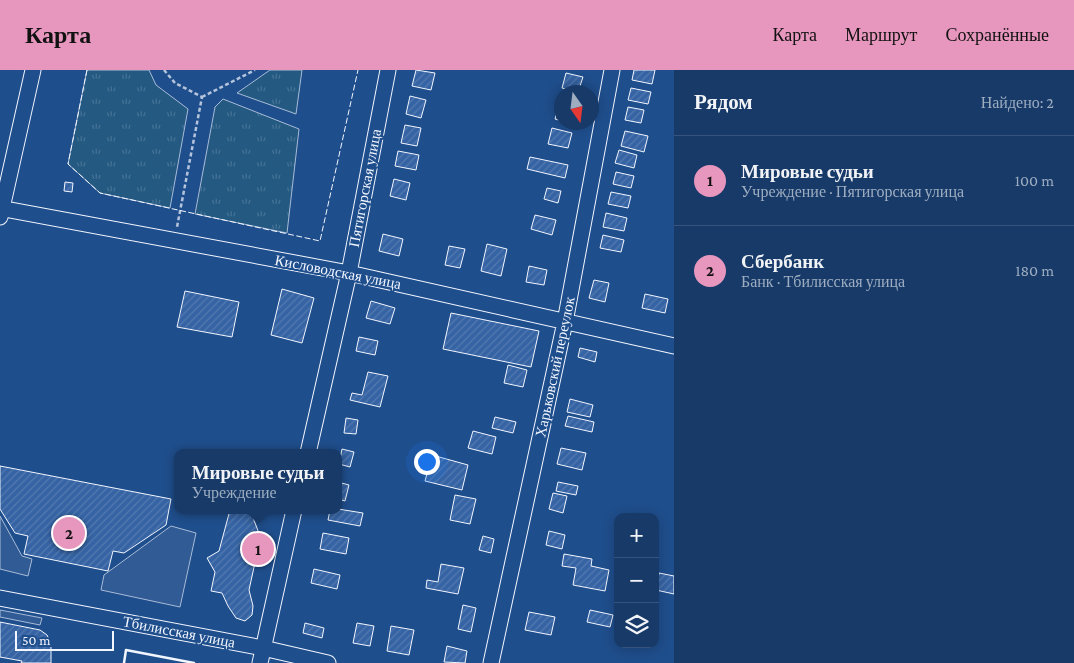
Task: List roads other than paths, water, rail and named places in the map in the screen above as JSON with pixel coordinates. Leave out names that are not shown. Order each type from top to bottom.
[{"type":"street","points":[[1,212],[33,70]]},
{"type":"street","name":"Пятигорская улица","points":[[309,449],[349,272],[388,70]]},
{"type":"street","name":"Харьковский переулок","points":[[491,663],[565,322],[612,70]]},
{"type":"street","name":"Кисловодская улица","points":[[1,212],[175,240],[349,272],[674,346]]},
{"type":"street","points":[[262,656],[293,514]]},
{"type":"street","name":"Тбилисская улица","points":[[0,598],[262,656],[328,663]]},
{"type":"place","name":"Сбербанк","points":[[69,533]]},
{"type":"place","name":"Мировые судьи","points":[[258,549]]}]
